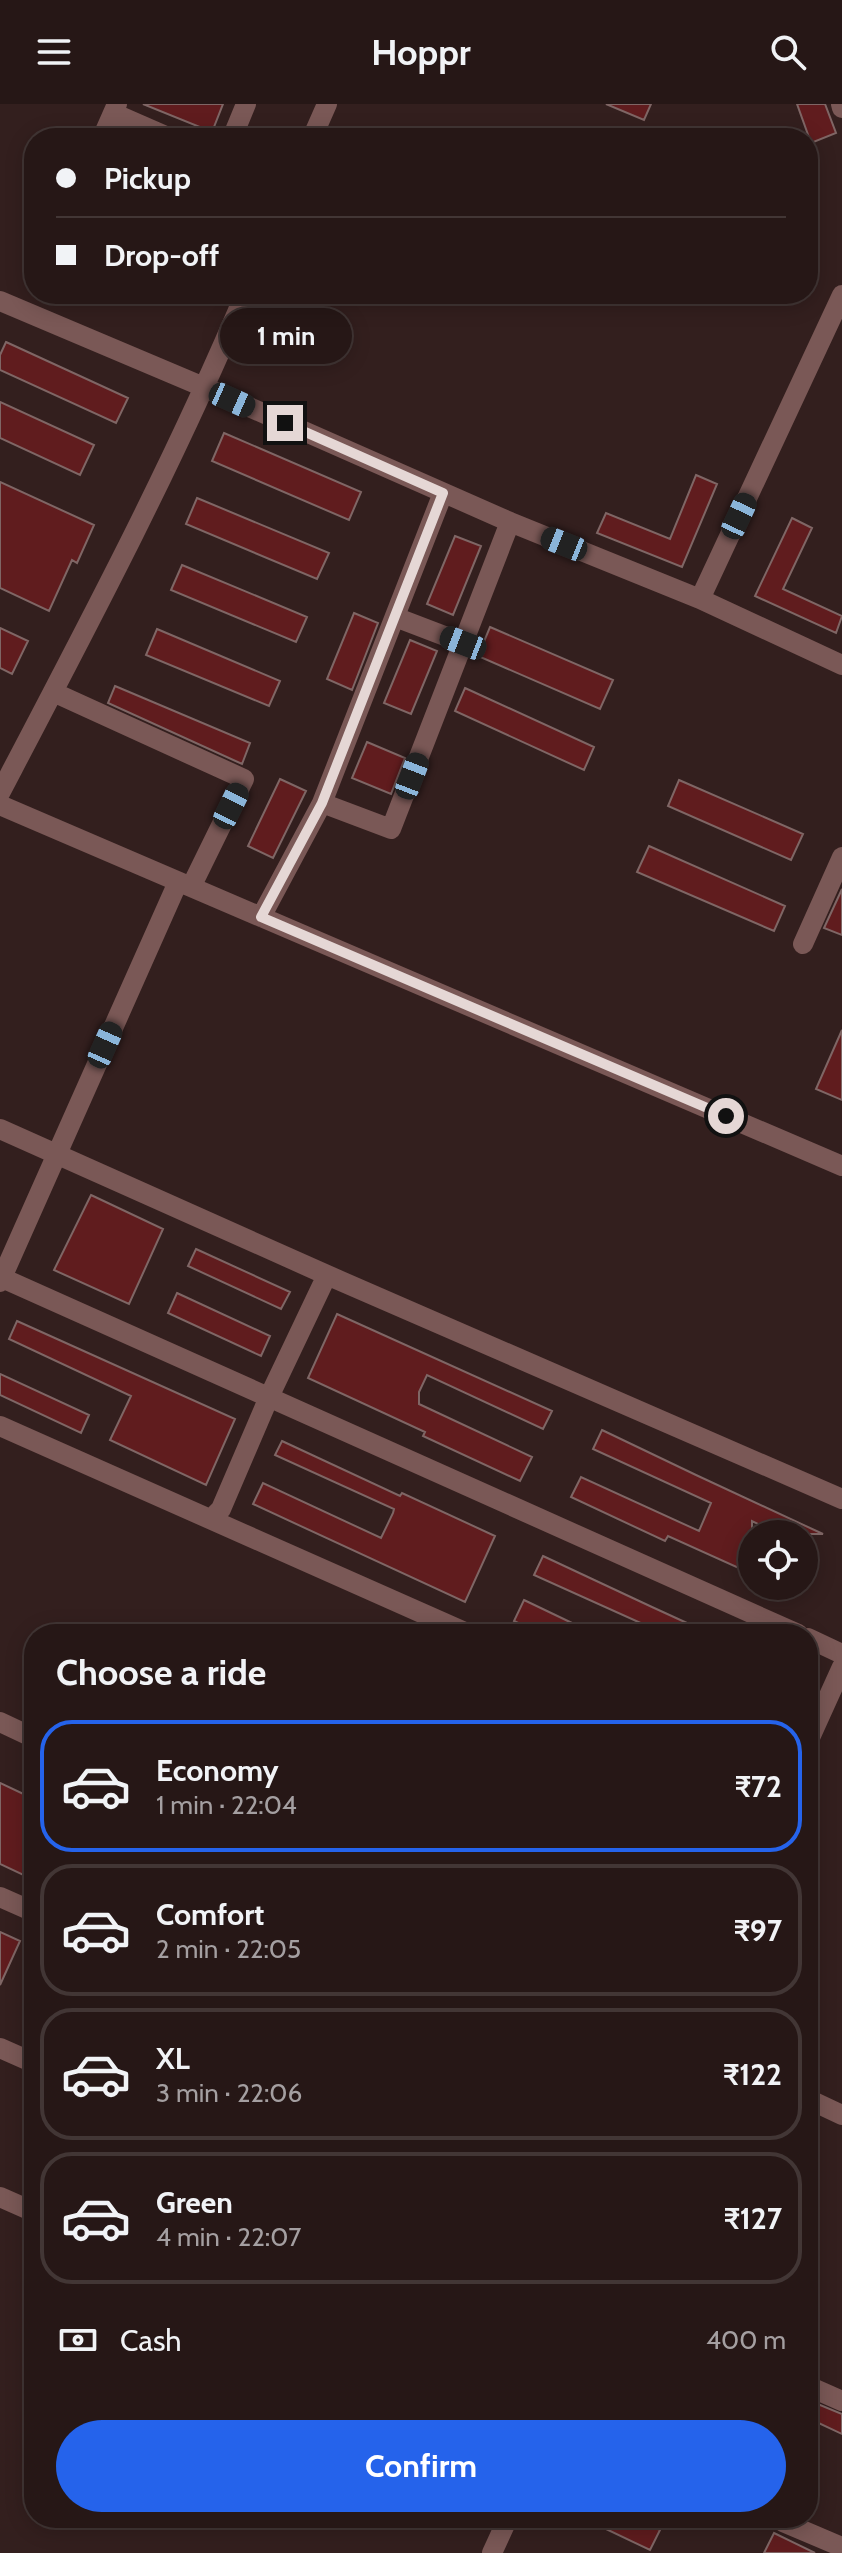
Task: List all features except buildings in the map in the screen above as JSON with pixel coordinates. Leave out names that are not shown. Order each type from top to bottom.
[{"type":"street","points":[[236,128],[246,104]]},
{"type":"street","points":[[303,104],[325,108],[316,128]]},
{"type":"street","points":[[106,128],[115,108],[152,128]]},
{"type":"street","points":[[700,599],[842,295]]},
{"type":"street","points":[[0,301],[510,522],[700,599],[842,665]]},
{"type":"street","points":[[0,793],[206,388],[241,304]]},
{"type":"street","points":[[261,917],[322,803],[443,493]]},
{"type":"street","points":[[322,803],[391,829],[510,522]]},
{"type":"street","points":[[395,617],[463,643]]},
{"type":"street","points":[[53,692],[244,779],[184,884],[1,1279],[776,1624]]},
{"type":"street","points":[[0,805],[842,1166]]},
{"type":"street","points":[[803,944],[842,857]]},
{"type":"street","points":[[0,1129],[842,1499]]},
{"type":"street","points":[[211,1519],[221,1509],[269,1397],[327,1275]]},
{"type":"street","points":[[0,1426],[447,1624]]},
{"type":"street","points":[[818,1643],[842,1654]]},
{"type":"street","points":[[818,1720],[842,1667]]},
{"type":"street","points":[[0,1722],[24,1733]]},
{"type":"street","points":[[0,1897],[24,1908]]},
{"type":"street","points":[[0,2048],[24,2059]]},
{"type":"street","points":[[818,2104],[842,2115]]},
{"type":"street","points":[[0,2197],[24,2208]]},
{"type":"street","points":[[818,2390],[842,2401]]},
{"type":"street","points":[[492,2553],[503,2528]]},
{"type":"street","points":[[797,2528],[842,2547]]},
{"type":"route","points":[[285,423],[443,493],[322,803],[261,917],[726,1116]]}]
